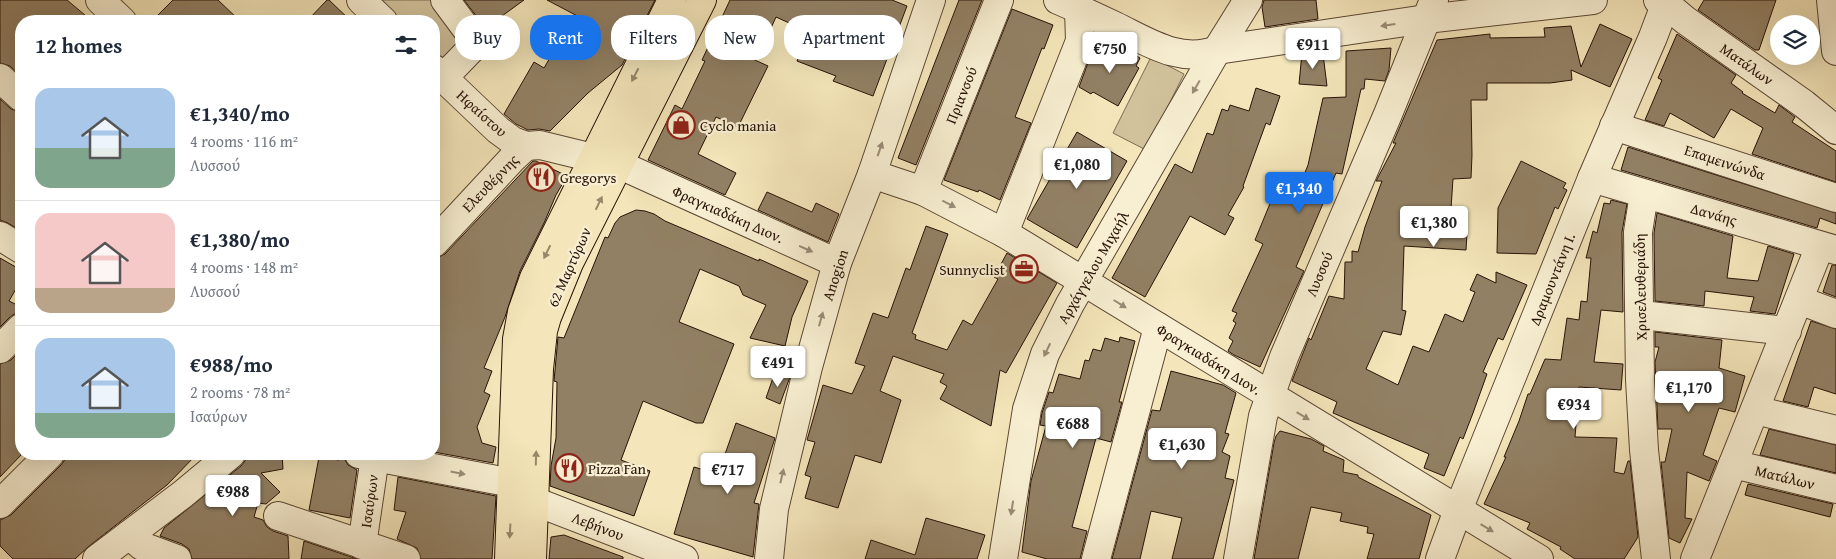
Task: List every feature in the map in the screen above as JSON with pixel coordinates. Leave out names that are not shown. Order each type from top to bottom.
[{"type":"main road","name":"62 Μαρτύρων","points":[[606,161],[672,0]]},
{"type":"main road","name":"62 Μαρτύρων","points":[[532,559],[519,492],[516,361],[517,339],[522,312],[534,278],[702,0]]},
{"type":"main road","name":"62 Μαρτύρων","points":[[509,559],[519,492]]},
{"type":"street","points":[[100,0],[116,15]]},
{"type":"street","points":[[361,0],[377,15]]},
{"type":"street","points":[[440,72],[472,48],[472,35],[445,0]]},
{"type":"street","name":"Anogion","points":[[769,559],[774,510],[808,367],[837,263],[872,174],[931,0]]},
{"type":"street","name":"Πριανσού","points":[[923,191],[999,0]]},
{"type":"street","name":"Αρχάγγελου Μιχαήλ","points":[[1003,559],[1027,409],[1045,354],[1084,281],[1217,50],[1248,0]]},
{"type":"street","points":[[1068,5],[1157,47],[1174,53],[1204,55],[1217,50],[1430,10],[1593,0]]},
{"type":"street","points":[[1831,0],[1836,51]]},
{"type":"street","name":"Ματάλων","points":[[1664,1],[1685,20],[1804,104],[1834,121]]},
{"type":"street","name":"Δραμουντάνη Ι.","points":[[1440,559],[1458,510],[1664,1]]},
{"type":"street","points":[[1004,233],[1080,41],[1068,5]]},
{"type":"street","name":"Λυσσού","points":[[1238,559],[1257,446],[1269,395],[1430,10]]},
{"type":"street","name":"Ηφαίστου","points":[[440,76],[498,130],[513,140],[526,146],[540,145],[606,161]]},
{"type":"street","points":[[0,78],[15,92]]},
{"type":"street","name":"Επαμεινώνδα","points":[[1614,126],[1836,198]]},
{"type":"street","name":"Ελευθέρνης","points":[[440,237],[526,146]]},
{"type":"street","name":"Φραγκιαδάκη Διον.","points":[[606,161],[837,263]]},
{"type":"street","name":"Φραγκιαδάκη Διον.","points":[[872,174],[923,191],[1004,233],[1539,559]]},
{"type":"street","name":"Δανάης","points":[[1592,178],[1828,248]]},
{"type":"street","name":"Χρισελευθεριάδη","points":[[1644,194],[1638,232],[1641,315],[1640,380],[1644,450],[1656,559]]},
{"type":"street","points":[[0,236],[15,245]]},
{"type":"street","name":"Ματάλων","points":[[1695,559],[1799,300],[1828,248]]},
{"type":"street","points":[[1799,300],[1836,314]]},
{"type":"street","points":[[1641,315],[1786,331]]},
{"type":"street","points":[[1096,559],[1158,327]]},
{"type":"street","points":[[0,349],[15,334]]},
{"type":"street","points":[[1755,410],[1836,430]]},
{"type":"street","points":[[0,504],[44,460]]},
{"type":"street","points":[[102,557],[224,460]]},
{"type":"street","name":"Ισαύρων","points":[[362,545],[367,460]]},
{"type":"street","name":"Ισαύρων","points":[[384,460],[519,492]]},
{"type":"street","name":"Ματάλων","points":[[1733,464],[1836,490]]},
{"type":"street","name":"Λεβήνου","points":[[519,492],[684,559]]},
{"type":"street","name":"Ισαύρων","points":[[278,516],[406,559]]},
{"type":"street","points":[[130,535],[142,546],[177,559]]},
{"type":"shaded area","points":[[373,0],[433,0],[455,33],[455,50],[441,65],[440,15],[389,15]]},
{"type":"shaded area","points":[[1151,57],[1184,74],[1146,150],[1113,133]]},
{"type":"building","points":[[0,0],[67,0],[85,15],[15,15],[15,71],[10,66],[0,63]]},
{"type":"building","points":[[173,0],[218,0],[234,15],[158,15]]},
{"type":"building","points":[[329,0],[345,15],[313,15]]},
{"type":"building","points":[[464,0],[524,0],[503,15],[476,15]]},
{"type":"building","points":[[547,0],[655,0],[647,15],[611,15],[611,60],[625,60],[622,65],[588,93],[550,131],[528,130],[516,124],[504,114],[534,62],[544,68],[549,60],[601,60],[601,15],[576,15]]},
{"type":"building","points":[[730,0],[892,0],[907,6],[903,17],[903,15],[784,15],[784,21],[776,17],[774,21],[774,15],[723,15]]},
{"type":"building","points":[[959,0],[982,0],[916,165],[898,158]]},
{"type":"building","points":[[1264,0],[1316,0],[1318,19],[1265,27],[1262,7]]},
{"type":"building","points":[[1704,0],[1776,0],[1759,50],[1755,50],[1698,10]]},
{"type":"building","points":[[1012,9],[1053,25],[1015,117],[1031,123],[1000,200],[979,190],[978,192],[944,180]]},
{"type":"building","points":[[1600,24],[1632,39],[1610,87],[1571,70],[1572,80],[1550,83],[1487,83],[1487,100],[1471,100],[1471,178],[1453,179],[1450,223],[1460,224],[1460,232],[1467,233],[1466,250],[1404,246],[1402,310],[1406,311],[1401,335],[1383,331],[1366,369],[1398,385],[1413,346],[1429,352],[1445,314],[1463,322],[1475,292],[1470,290],[1477,274],[1496,283],[1496,272],[1527,285],[1503,340],[1498,338],[1483,372],[1487,374],[1473,413],[1463,439],[1460,437],[1444,476],[1424,468],[1429,454],[1333,413],[1337,402],[1292,381],[1309,338],[1311,340],[1329,296],[1344,299],[1345,262],[1352,262],[1352,251],[1358,252],[1382,181],[1376,181],[1396,143],[1393,143],[1437,40],[1490,34],[1490,38],[1545,37],[1544,28],[1571,26],[1581,67]]},
{"type":"building","points":[[1677,34],[1736,75],[1731,83],[1742,93],[1775,113],[1779,105],[1795,117],[1792,122],[1836,151],[1836,182],[1752,154],[1763,128],[1731,109],[1714,138],[1670,113],[1664,126],[1645,120],[1662,80],[1658,78]]},
{"type":"building","points":[[1099,42],[1123,56],[1126,50],[1140,58],[1136,66],[1139,68],[1118,106],[1093,92],[1091,94],[1079,87],[1089,60]]},
{"type":"building","points":[[1391,48],[1389,70],[1385,81],[1365,79],[1364,89],[1361,89],[1342,174],[1336,173],[1296,267],[1304,271],[1260,367],[1228,351],[1233,341],[1229,338],[1236,323],[1233,321],[1237,313],[1232,311],[1263,244],[1255,240],[1281,177],[1300,185],[1308,165],[1323,98],[1346,97],[1346,51]]},
{"type":"building","points":[[1302,53],[1323,54],[1327,86],[1299,84]]},
{"type":"building","points":[[705,54],[705,60],[755,60],[768,66],[738,127],[716,117],[698,154],[736,173],[725,195],[648,160],[675,105],[682,109],[705,61],[702,60]]},
{"type":"building","points":[[887,60],[873,96],[833,81],[836,76],[797,61]]},
{"type":"building","points":[[1256,88],[1280,96],[1270,125],[1266,123],[1244,187],[1228,215],[1234,218],[1225,235],[1190,216],[1145,297],[1112,278],[1175,164],[1192,173],[1207,133],[1213,135],[1222,109],[1228,111],[1230,105],[1249,111]]},
{"type":"building","points":[[0,99],[15,110],[15,227],[0,220]]},
{"type":"building","points":[[1077,132],[1127,161],[1077,248],[1027,219]]},
{"type":"building","points":[[1628,147],[1836,213],[1836,224],[1820,218],[1817,228],[1621,170]]},
{"type":"building","points":[[533,161],[567,176],[520,271],[505,317],[484,368],[492,371],[484,392],[490,395],[477,427],[482,443],[496,447],[493,463],[440,453],[440,256],[445,254]]},
{"type":"building","points":[[1521,161],[1566,183],[1563,188],[1567,190],[1558,209],[1555,207],[1536,254],[1497,253],[1498,208]]},
{"type":"building","points":[[767,192],[812,212],[816,203],[839,214],[828,242],[758,210]]},
{"type":"building","points":[[1611,200],[1627,204],[1622,232],[1623,312],[1601,310],[1594,362],[1623,364],[1621,390],[1579,387],[1575,437],[1617,438],[1614,472],[1624,474],[1628,461],[1630,461],[1638,537],[1624,559],[1575,559],[1560,549],[1561,547],[1527,529],[1530,523],[1484,504],[1506,457],[1504,457],[1528,394],[1530,394],[1545,359],[1561,360],[1567,318],[1579,320],[1581,301],[1587,302],[1591,258],[1586,258],[1593,231],[1597,233],[1604,203],[1610,204]]},
{"type":"building","points":[[636,210],[654,214],[665,221],[808,281],[792,317],[785,346],[750,338],[766,305],[743,295],[739,286],[700,269],[679,322],[734,344],[703,423],[696,423],[643,401],[621,460],[650,471],[634,516],[550,486],[556,438],[557,382],[554,381],[558,337],[564,338],[605,237],[608,238],[620,217]]},
{"type":"building","points":[[1657,213],[1733,236],[1727,278],[1758,281],[1768,246],[1794,254],[1775,314],[1750,311],[1754,297],[1705,291],[1704,306],[1655,301],[1654,233]]},
{"type":"building","points":[[926,226],[948,234],[912,333],[916,335],[915,339],[947,350],[963,320],[972,325],[998,279],[994,277],[1007,253],[1057,283],[1006,373],[1000,370],[991,426],[940,399],[947,386],[940,382],[944,374],[893,356],[880,391],[901,400],[881,463],[855,455],[838,508],[805,498],[811,477],[805,475],[815,442],[807,440],[823,385],[852,394],[865,366],[855,363],[873,313],[888,318],[906,268],[910,270]]},
{"type":"building","points":[[0,258],[15,267],[15,290],[9,301],[15,304],[15,314],[0,327]]},
{"type":"building","points":[[1832,265],[1836,265],[1836,297],[1823,292]]},
{"type":"building","points":[[1811,321],[1836,329],[1836,394],[1814,387],[1808,407],[1783,401]]},
{"type":"building","points":[[1655,332],[1722,340],[1719,368],[1745,376],[1735,412],[1719,408],[1703,455],[1717,461],[1709,481],[1687,472],[1685,518],[1692,519],[1680,543],[1669,538],[1661,462],[1665,462],[1672,429],[1658,429],[1655,362],[1659,347],[1655,347]]},
{"type":"building","points":[[1120,337],[1135,341],[1111,442],[1096,438],[1072,527],[1087,531],[1080,559],[1047,559],[1022,552],[1031,481],[1046,426],[1040,425],[1042,413],[1049,392],[1053,393],[1059,374],[1080,379],[1085,360],[1089,361],[1093,349],[1101,351],[1105,338],[1119,342]]},
{"type":"building","points":[[15,356],[16,460],[0,477],[0,364],[11,360]]},
{"type":"building","points":[[1171,371],[1223,385],[1236,393],[1225,433],[1229,434],[1222,452],[1230,456],[1225,478],[1234,480],[1213,559],[1172,559],[1182,518],[1151,511],[1140,559],[1112,559],[1152,410],[1160,411]]},
{"type":"building","points":[[775,372],[790,377],[780,404],[766,398]]},
{"type":"building","points":[[736,423],[775,438],[754,503],[759,504],[753,557],[674,534],[694,467],[718,474]]},
{"type":"building","points":[[1769,429],[1836,445],[1836,473],[1760,455]]},
{"type":"building","points":[[1280,431],[1311,439],[1324,446],[1323,451],[1344,460],[1343,472],[1358,475],[1358,477],[1431,515],[1419,559],[1367,559],[1374,534],[1367,533],[1368,527],[1340,521],[1342,513],[1311,507],[1298,559],[1254,559],[1274,443]]},
{"type":"building","points":[[65,460],[191,460],[167,485],[75,559],[13,559],[0,546],[0,520],[11,515]]},
{"type":"building","points":[[246,460],[282,460],[283,469],[261,473],[280,492],[266,504],[258,503],[254,517],[263,520],[267,527],[273,531],[288,536],[289,559],[192,559],[189,549],[182,544],[160,536],[164,528],[241,466]]},
{"type":"building","points":[[318,460],[345,460],[348,465],[357,470],[350,518],[309,510]]},
{"type":"building","points":[[398,477],[496,496],[492,559],[421,559],[417,548],[397,539],[406,512],[394,510]]},
{"type":"building","points":[[1748,484],[1833,504],[1830,517],[1745,495]]},
{"type":"building","points":[[926,518],[985,535],[977,559],[865,559],[871,540],[915,555]]},
{"type":"building","points":[[564,535],[623,557],[623,559],[549,559],[551,537]]},
{"type":"building","points":[[304,541],[354,558],[356,559],[301,559]]},
{"type":"place","name":"Cyclo mania","points":[[681,125]]},
{"type":"place","name":"Gregorys","points":[[541,177]]},
{"type":"place","name":"Sunnyclist","points":[[1024,269]]},
{"type":"place","name":"Pizza Fan","points":[[569,468]]}]
